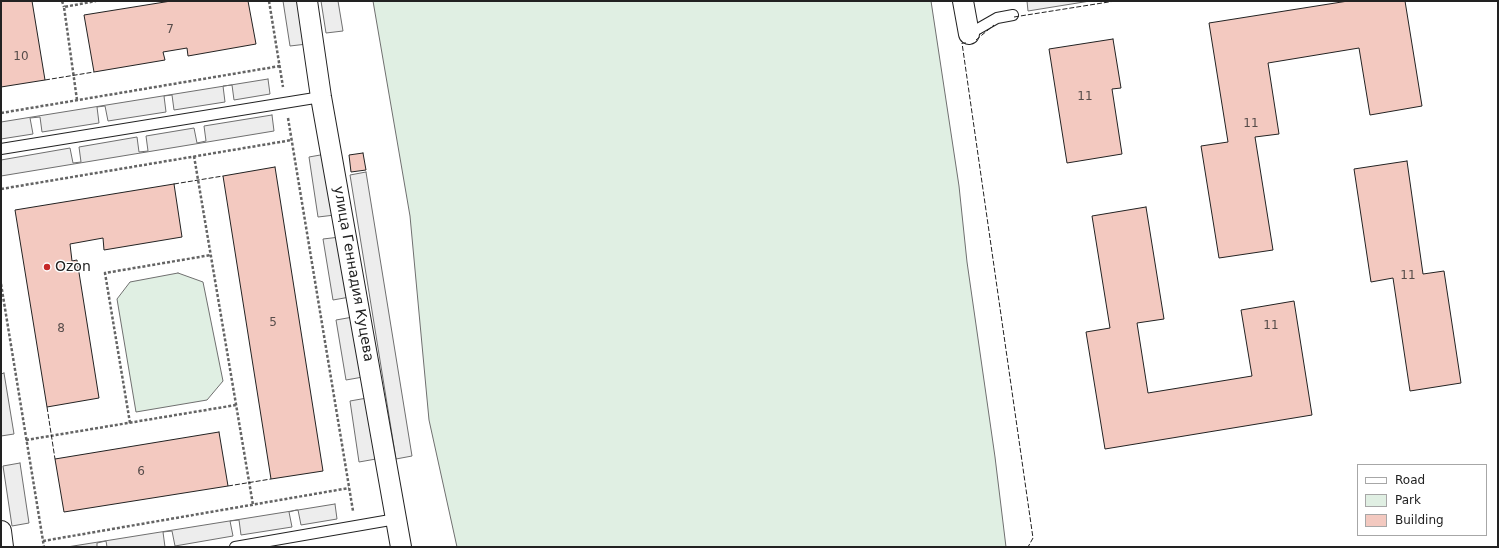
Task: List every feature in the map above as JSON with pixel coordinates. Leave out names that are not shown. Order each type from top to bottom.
[{"type":"street","name":"улица Геннадия Куцева","points":[[307,1],[322,96],[401,547]]},
{"type":"street","points":[[964,1],[969,34]]},
{"type":"street","points":[[1,531],[4,547]]},
{"type":"lane","points":[[969,34],[997,18],[1013,15]]},
{"type":"lane","points":[[1,149],[322,96]]},
{"type":"lane","points":[[235,547],[396,519]]},
{"type":"path","points":[[62,1],[77,100]]},
{"type":"path","points":[[64,7],[96,1]]},
{"type":"path","points":[[269,1],[349,488],[357,526]]},
{"type":"path","points":[[1,113],[280,66]]},
{"type":"path","points":[[1,189],[292,140]]},
{"type":"path","points":[[194,156],[253,505]]},
{"type":"path","points":[[130,423],[105,273],[210,255]]},
{"type":"path","points":[[1,284],[44,547]]},
{"type":"path","points":[[26,440],[236,405]]},
{"type":"path","points":[[43,541],[349,488]]},
{"type":"green space","points":[[373,1],[931,1],[959,186],[967,262],[995,457],[1006,547],[457,547],[429,420],[410,216]]},
{"type":"green space","points":[[178,273],[203,282],[223,381],[207,400],[136,412],[117,299],[130,282]]},
{"type":"shaded area","points":[[283,1],[301,1],[307,44],[290,46]]},
{"type":"shaded area","points":[[321,1],[338,1],[343,31],[326,33]]},
{"type":"shaded area","points":[[1027,1],[1090,1],[1028,11]]},
{"type":"shaded area","points":[[268,79],[270,94],[234,100],[232,85],[228,85]]},
{"type":"shaded area","points":[[223,86],[225,102],[174,110],[172,95],[164,96],[166,112],[108,121],[105,106],[97,107],[99,123],[42,132],[40,117],[30,118],[33,134],[1,139],[1,122]]},
{"type":"shaded area","points":[[272,115],[274,131],[1,176],[1,160],[70,148],[73,163],[81,162],[79,147],[137,137],[139,152],[148,151],[146,136],[194,128],[197,143],[206,141],[204,126]]},
{"type":"shaded area","points":[[326,154],[335,215],[318,217],[309,157]]},
{"type":"shaded area","points":[[366,172],[412,456],[396,459],[350,175]]},
{"type":"shaded area","points":[[340,237],[350,297],[333,300],[323,239]]},
{"type":"shaded area","points":[[353,317],[363,377],[346,380],[336,320]]},
{"type":"shaded area","points":[[4,373],[14,434],[1,436],[1,374]]},
{"type":"shaded area","points":[[367,398],[376,459],[359,462],[350,401]]},
{"type":"shaded area","points":[[20,463],[29,523],[12,526],[3,466]]},
{"type":"shaded area","points":[[335,504],[337,519],[301,525],[298,510]]},
{"type":"shaded area","points":[[293,511],[289,512],[292,527],[241,535],[239,520],[231,521]]},
{"type":"shaded area","points":[[230,521],[233,536],[175,546],[172,531],[163,532],[165,547],[107,547],[106,541],[97,543],[97,547],[67,547]]},
{"type":"building","points":[[1,1],[32,1],[45,80],[1,87]]},
{"type":"building","points":[[171,1],[248,1],[256,44],[188,56],[187,48],[163,52],[165,60],[94,72],[84,15]]},
{"type":"building","points":[[1348,1],[1405,1],[1422,106],[1370,115],[1359,48],[1268,63],[1279,134],[1255,137],[1273,250],[1219,258],[1201,146],[1228,142],[1209,23]]},
{"type":"building","points":[[1113,39],[1121,88],[1112,89],[1122,154],[1067,163],[1049,49]]},
{"type":"building","points":[[363,153],[366,170],[351,172],[349,155]]},
{"type":"building","points":[[1407,161],[1423,274],[1444,271],[1461,383],[1410,391],[1393,278],[1371,282],[1354,169]]},
{"type":"building","points":[[275,167],[323,471],[271,479],[223,176]]},
{"type":"building","points":[[174,184],[182,237],[104,250],[103,238],[70,244],[72,261],[77,260],[99,398],[47,407],[15,210]]},
{"type":"building","points":[[1146,207],[1164,319],[1137,323],[1148,393],[1252,376],[1241,310],[1294,301],[1312,415],[1105,449],[1086,332],[1110,328],[1092,216]]},
{"type":"building","points":[[219,432],[228,486],[64,512],[55,459]]},
{"type":"fence","points":[[1014,17],[1115,1]]},
{"type":"fence","points":[[976,40],[994,25]]},
{"type":"fence","points":[[966,43],[962,43],[1033,538],[1028,547]]},
{"type":"fence","points":[[45,80],[94,72]]},
{"type":"fence","points":[[174,184],[223,176]]},
{"type":"fence","points":[[47,407],[55,459]]},
{"type":"fence","points":[[228,486],[271,479]]},
{"type":"place","name":"Ozon","points":[[47,267]]}]
